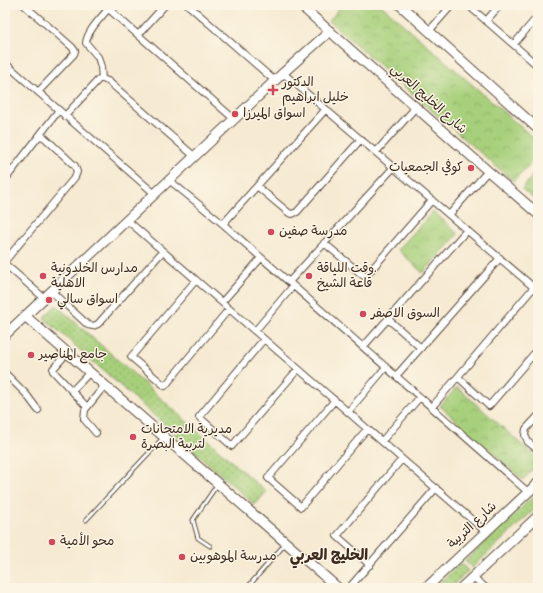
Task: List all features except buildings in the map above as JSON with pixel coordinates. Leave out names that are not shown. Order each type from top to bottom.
[{"type":"street","points":[[24,5],[75,51],[74,54],[38,92]]},
{"type":"street","points":[[102,79],[100,61],[86,43],[87,38],[108,8],[117,5]]},
{"type":"street","points":[[138,35],[165,5]]},
{"type":"street","points":[[188,5],[275,81]]},
{"type":"street","name":"شارع الخليج العربي","points":[[300,5],[330,30],[488,172],[538,214]]},
{"type":"street","points":[[400,5],[538,129]]},
{"type":"street","points":[[428,31],[452,5]]},
{"type":"street","points":[[468,5],[538,66]]},
{"type":"street","points":[[486,21],[500,5]]},
{"type":"street","points":[[108,8],[234,119]]},
{"type":"street","points":[[514,44],[538,16]]},
{"type":"street","points":[[5,335],[330,30]]},
{"type":"street","points":[[5,63],[155,194]]},
{"type":"street","points":[[283,73],[536,289],[432,408]]},
{"type":"street","points":[[65,116],[100,79],[102,79],[108,81],[194,156]]},
{"type":"street","points":[[376,152],[416,107]]},
{"type":"street","points":[[223,224],[326,109]]},
{"type":"street","points":[[5,180],[59,110]]},
{"type":"street","points":[[40,136],[44,137],[76,166],[77,172],[75,177],[5,263],[44,298]]},
{"type":"street","points":[[258,186],[289,213],[292,214],[297,212],[360,139]]},
{"type":"street","points":[[255,331],[324,243],[394,167]]},
{"type":"street","points":[[449,215],[488,172]]},
{"type":"street","points":[[169,180],[223,224],[528,492]]},
{"type":"street","points":[[324,243],[365,277],[432,200]]},
{"type":"street","points":[[127,220],[486,532]]},
{"type":"street","points":[[363,347],[467,230]]},
{"type":"street","points":[[51,291],[88,325],[93,326],[98,324],[163,251]]},
{"type":"street","points":[[222,302],[261,258]]},
{"type":"street","points":[[396,376],[500,258]]},
{"type":"street","points":[[196,280],[132,357],[137,362],[165,386],[229,309]]},
{"type":"street","points":[[25,316],[338,588]]},
{"type":"street","points":[[388,318],[421,348]]},
{"type":"street","points":[[264,339],[199,417],[232,446],[298,369]]},
{"type":"street","points":[[458,377],[490,406],[538,349]]},
{"type":"street","points":[[68,352],[53,369],[53,371],[87,407]]},
{"type":"street","points":[[348,412],[386,368]]},
{"type":"street","points":[[72,392],[90,372]]},
{"type":"street","points":[[5,373],[26,394],[38,410]]},
{"type":"street","points":[[96,433],[84,419],[85,410],[105,385]]},
{"type":"street","points":[[382,441],[420,397]]},
{"type":"street","points":[[335,400],[268,478],[301,507],[367,429]]},
{"type":"street","points":[[538,416],[526,429],[524,435],[528,442],[538,450]]},
{"type":"street","points":[[370,564],[337,536],[402,459]]},
{"type":"street","name":"شارع التربية","points":[[426,588],[538,483]]},
{"type":"street","points":[[349,588],[436,488]]},
{"type":"street","points":[[461,588],[538,516]]},
{"type":"street","points":[[473,577],[486,588]]},
{"type":"lane","points":[[86,520],[164,436]]},
{"type":"lane","points":[[210,546],[198,538],[193,520],[218,484]]},
{"type":"lane","points":[[247,588],[286,543]]},
{"type":"green space","points":[[342,5],[381,5],[538,142],[538,156],[513,181],[329,21]]},
{"type":"green space","points":[[538,169],[538,202],[522,189]]},
{"type":"green space","points":[[433,211],[458,234],[423,273],[398,250]]},
{"type":"green space","points":[[56,305],[266,492],[255,505],[44,318]]},
{"type":"green space","points":[[457,387],[538,459],[538,463],[523,480],[440,406]]},
{"type":"green space","points":[[538,492],[538,506],[472,568],[465,561]]},
{"type":"green space","points":[[461,563],[468,571],[450,588],[434,588]]},
{"type":"place","name":"الدكتور خليل ابراهيم","points":[[273,90]]},
{"type":"place","name":"اسواق الميرزا","points":[[235,114]]},
{"type":"place","name":"كوفي الجمعيات","points":[[471,168]]},
{"type":"place","name":"مدرسة صفين","points":[[271,232]]},
{"type":"place","name":"مدارس الخلدونية الاهلية","points":[[43,276]]},
{"type":"place","name":"وقت اللياقة. قاعة الشيخ","points":[[309,276]]},
{"type":"place","name":"اسواق سالي","points":[[49,300]]},
{"type":"place","name":"السوق الاصفر","points":[[363,314]]},
{"type":"place","name":"جامع المناصير","points":[[31,355]]},
{"type":"place","name":"مديرية الامتحانات لتربية البصرة","points":[[133,437]]},
{"type":"place","name":"محو الأمية","points":[[52,542]]},
{"type":"place","name":"مدرسة الموهوبين","points":[[182,557]]},
{"type":"district","name":"الخليج العربي","points":[[329,557]]}]
